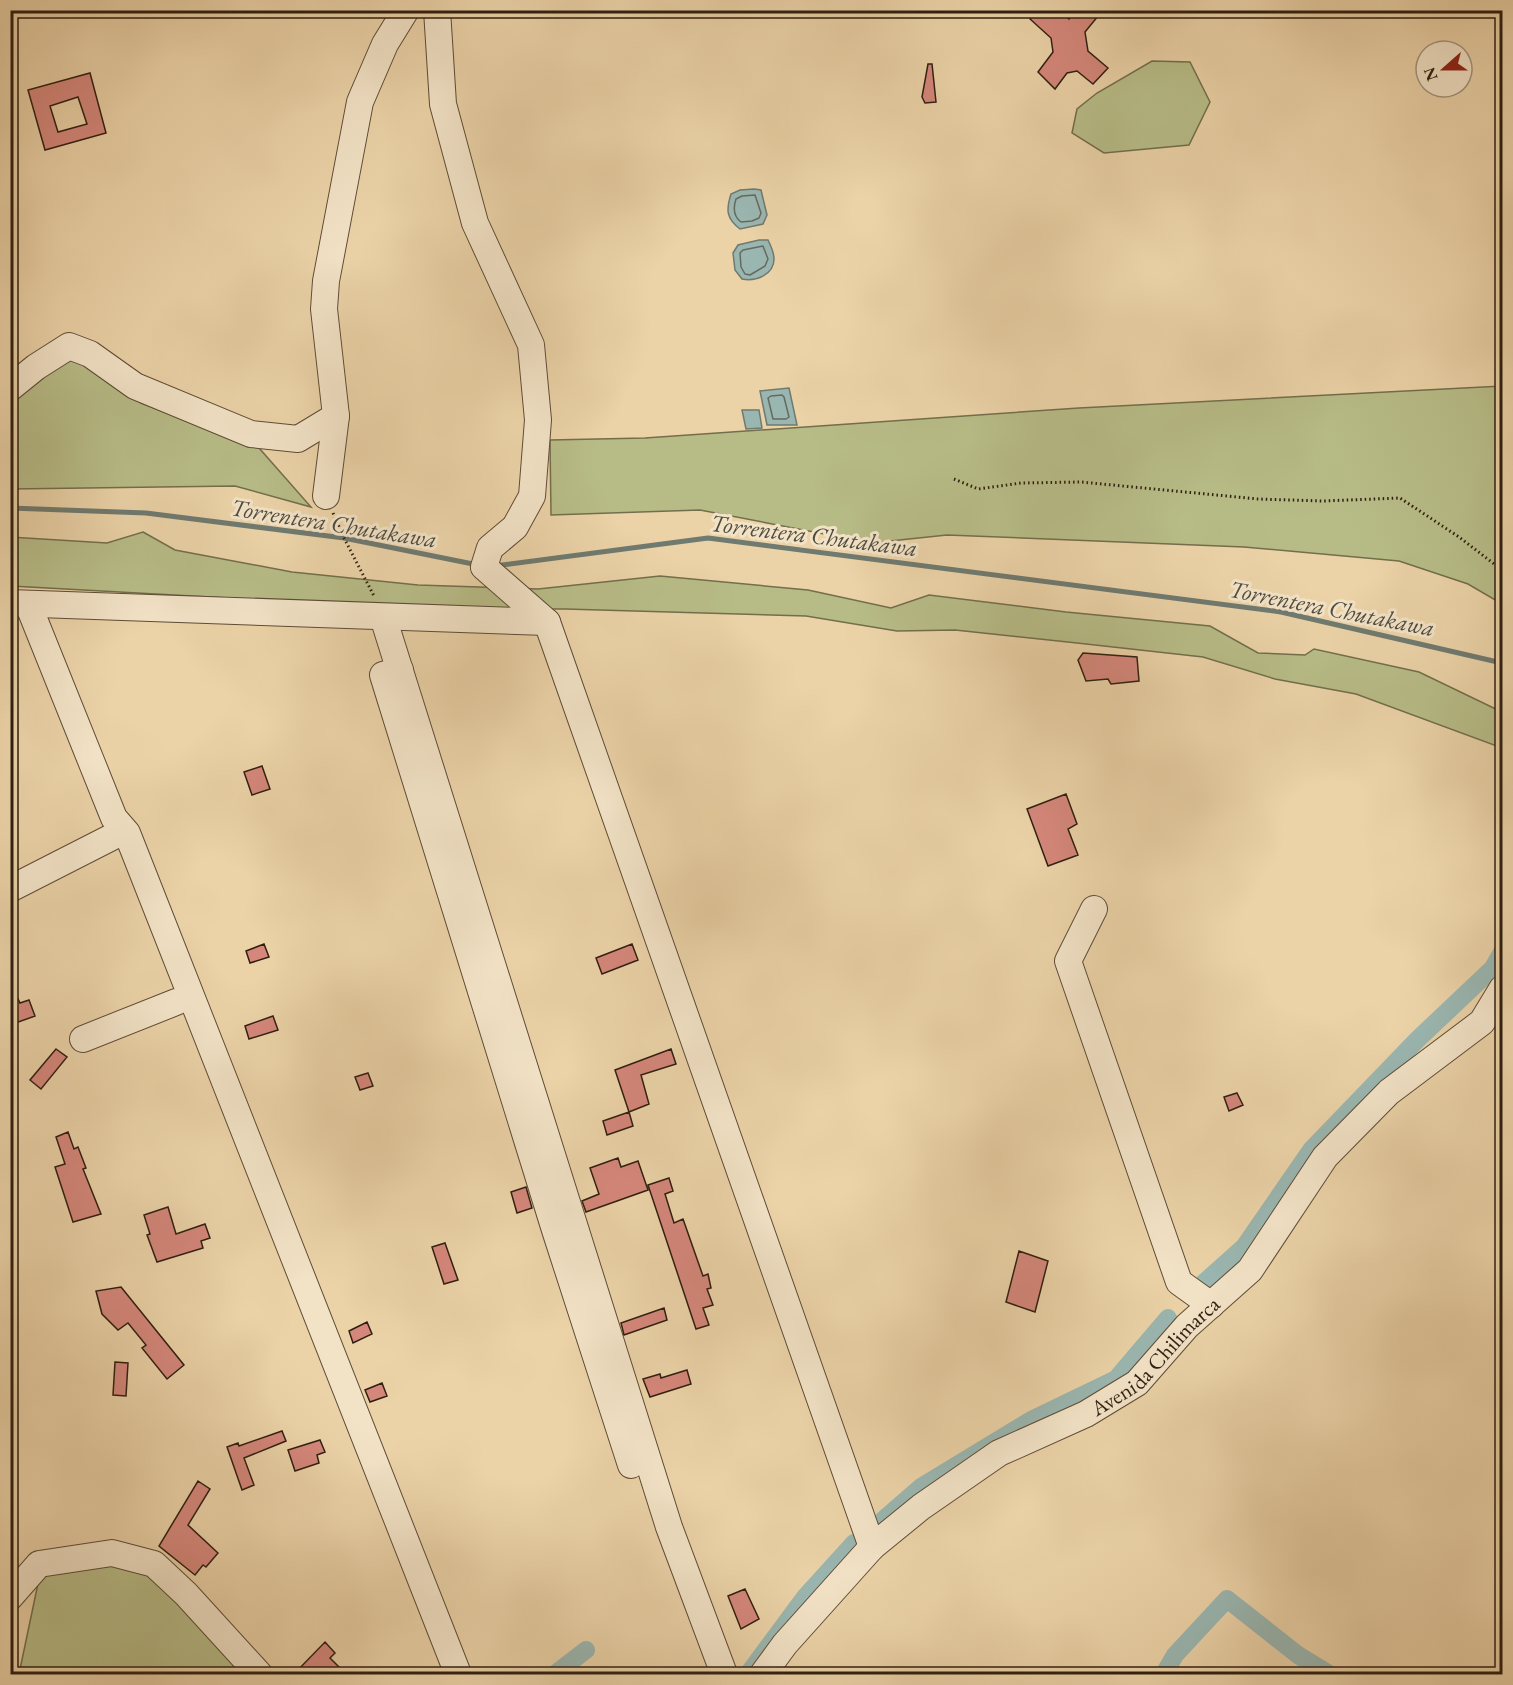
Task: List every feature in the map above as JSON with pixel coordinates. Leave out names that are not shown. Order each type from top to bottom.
[{"type":"street","points":[[326,496],[336,416],[324,309],[326,281],[360,102],[386,44],[406,10]]},
{"type":"street","points":[[437,10],[443,104],[475,223],[531,345],[538,420],[532,496],[515,527],[490,548],[484,567],[547,622],[872,1547]]},
{"type":"street","points":[[10,388],[36,367],[69,346],[90,354],[135,386],[251,434],[298,439],[336,416]]},
{"type":"street","points":[[443,1674],[176,1002],[113,827],[20,603],[547,622]]},
{"type":"street","points":[[383,617],[669,1527],[724,1674]]},
{"type":"street","points":[[10,889],[113,827]]},
{"type":"street","points":[[113,827],[127,833],[458,1674]]},
{"type":"street","points":[[1094,909],[1068,961],[1179,1282],[1211,1305]]},
{"type":"street","name":"Avenida Chilimarca","points":[[764,1674],[785,1644],[872,1547],[921,1508],[999,1453],[1086,1414],[1137,1383],[1187,1326],[1250,1270],[1324,1157],[1389,1092],[1482,1022],[1503,989]]},
{"type":"street","points":[[83,1039],[176,1002]]},
{"type":"street","points":[[10,1597],[39,1564],[112,1553],[154,1564],[186,1594],[259,1674]]},
{"type":"path","points":[[954,479],[978,489],[1021,483],[1081,482],[1258,499],[1323,501],[1400,498],[1459,537],[1503,570]]},
{"type":"path","points":[[326,496],[383,617]]},
{"type":"green space","points":[[1152,61],[1190,62],[1210,102],[1189,145],[1104,153],[1072,133],[1077,109],[1097,93]]},
{"type":"green space","points":[[71,358],[107,378],[141,403],[259,448],[311,507],[235,486],[11,489],[10,397]]},
{"type":"green space","points":[[1502,386],[1502,604],[1468,584],[1399,561],[1244,547],[947,535],[871,543],[700,510],[551,515],[550,440],[645,438],[1079,408]]},
{"type":"green space","points":[[143,532],[175,550],[292,572],[418,585],[538,589],[660,576],[808,590],[891,608],[929,595],[1066,612],[1210,626],[1258,653],[1305,655],[1314,649],[1419,672],[1502,712],[1502,748],[1356,694],[1275,679],[1203,657],[1077,643],[955,630],[897,631],[806,616],[565,609],[429,609],[11,586],[10,537],[107,543]]},
{"type":"green space","points":[[100,1563],[151,1575],[246,1674],[19,1674],[40,1574]]},
{"type":"water","points":[[740,190],[761,190],[767,215],[763,224],[740,229],[728,213],[731,194]]},
{"type":"water","points":[[768,240],[774,259],[773,265],[763,276],[742,279],[735,270],[733,253],[738,245]]},
{"type":"water","points":[[789,388],[797,425],[767,425],[760,391]]},
{"type":"water","points":[[742,410],[759,410],[762,428],[746,429]]},
{"type":"building","points":[[1036,10],[1059,10],[1069,19],[1073,10],[1103,10],[1085,32],[1088,51],[1108,68],[1093,84],[1077,71],[1067,73],[1055,89],[1038,72],[1053,52],[1051,38],[1030,19]]},
{"type":"building","points":[[928,64],[932,64],[936,102],[925,103],[922,97]]},
{"type":"building","points":[[90,73],[106,133],[45,150],[28,90]],"holes":[[[78,97],[87,124],[58,132],[50,106]]]},
{"type":"building","points":[[1083,653],[1137,657],[1139,681],[1111,684],[1108,679],[1086,681],[1078,660]]},
{"type":"building","points":[[262,766],[270,789],[252,795],[244,772]]},
{"type":"building","points":[[1066,794],[1077,824],[1068,829],[1078,855],[1048,866],[1027,809]]},
{"type":"building","points":[[264,944],[269,957],[250,963],[246,951]]},
{"type":"building","points":[[632,944],[638,960],[602,974],[596,958]]},
{"type":"building","points":[[10,982],[20,1003],[29,1000],[35,1016],[10,1025]]},
{"type":"building","points":[[273,1016],[278,1030],[249,1039],[245,1026]]},
{"type":"building","points":[[56,1049],[67,1057],[41,1089],[30,1080]]},
{"type":"building","points":[[671,1049],[676,1064],[641,1075],[649,1104],[629,1112],[615,1070]]},
{"type":"building","points":[[368,1073],[373,1086],[360,1090],[355,1077]]},
{"type":"building","points":[[1237,1093],[1243,1105],[1229,1111],[1224,1097]]},
{"type":"building","points":[[629,1112],[633,1126],[607,1135],[603,1121]]},
{"type":"building","points":[[68,1132],[74,1149],[78,1147],[86,1168],[83,1169],[101,1214],[73,1222],[55,1167],[65,1164],[56,1137]]},
{"type":"building","points":[[618,1158],[621,1167],[638,1161],[648,1190],[586,1212],[582,1201],[599,1194],[590,1168]]},
{"type":"building","points":[[669,1178],[673,1191],[665,1194],[674,1223],[683,1219],[703,1276],[708,1274],[711,1288],[707,1289],[713,1305],[703,1308],[709,1325],[696,1329],[648,1185]]},
{"type":"building","points":[[526,1187],[532,1208],[517,1213],[511,1192]]},
{"type":"building","points":[[168,1207],[176,1234],[205,1224],[210,1238],[201,1241],[203,1248],[157,1262],[147,1235],[150,1234],[144,1215]]},
{"type":"building","points":[[445,1243],[458,1280],[444,1284],[432,1247]]},
{"type":"building","points":[[1019,1251],[1048,1261],[1035,1312],[1006,1302]]},
{"type":"building","points":[[121,1287],[184,1365],[167,1379],[142,1348],[146,1345],[128,1323],[118,1330],[102,1314],[96,1291]]},
{"type":"building","points":[[664,1308],[667,1320],[624,1335],[621,1323]]},
{"type":"building","points":[[367,1322],[372,1334],[353,1343],[349,1331]]},
{"type":"building","points":[[115,1362],[128,1363],[126,1396],[113,1395]]},
{"type":"building","points":[[687,1370],[691,1384],[650,1397],[643,1379],[660,1374],[661,1378]]},
{"type":"building","points":[[382,1383],[387,1396],[370,1402],[365,1390]]},
{"type":"building","points":[[282,1431],[286,1441],[244,1458],[254,1485],[242,1490],[227,1447],[238,1443],[239,1446]]},
{"type":"building","points":[[320,1440],[325,1452],[317,1455],[319,1463],[295,1471],[288,1450]]},
{"type":"building","points":[[198,1481],[210,1489],[188,1525],[218,1553],[206,1567],[203,1565],[195,1575],[159,1546]]},
{"type":"building","points":[[745,1589],[759,1619],[741,1629],[728,1596]]},
{"type":"building","points":[[325,1642],[335,1653],[330,1658],[346,1674],[294,1674]]},
{"type":"waterway","name":"Torrentera Chutakawa","points":[[10,508],[146,513],[344,538],[478,565]]},
{"type":"waterway","name":"Torrentera Chutakawa","points":[[494,566],[708,538],[1281,612],[1502,663]]},
{"type":"waterway","points":[[1198,1288],[1244,1247],[1311,1150],[1417,1040],[1493,968],[1502,952]]},
{"type":"waterway","points":[[883,1520],[921,1487],[1033,1419],[1116,1379],[1168,1318]]},
{"type":"waterway","points":[[748,1674],[805,1597],[854,1543]]},
{"type":"waterway","points":[[1164,1674],[1175,1655],[1227,1599],[1298,1655],[1329,1674]]},
{"type":"waterway","points":[[555,1674],[586,1650]]}]
